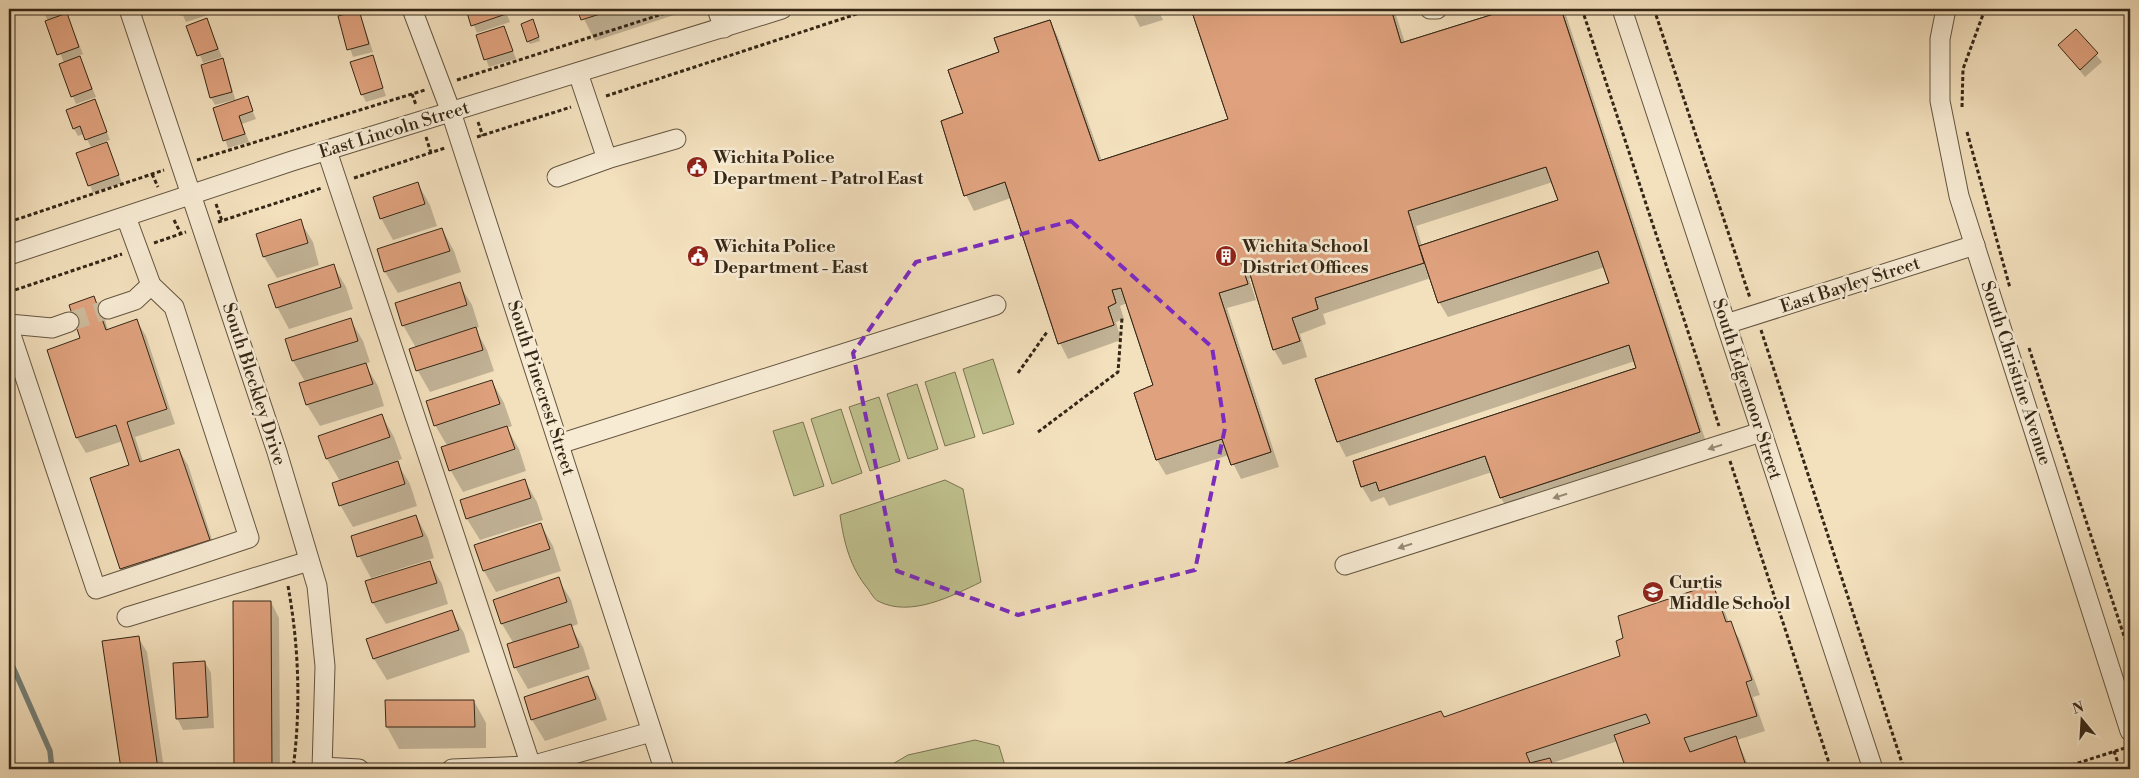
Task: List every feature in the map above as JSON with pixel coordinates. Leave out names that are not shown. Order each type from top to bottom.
[{"type":"street","name":"South Bleckley Drive","points":[[129,9],[277,452],[317,586],[325,666],[322,768]]},
{"type":"street","name":"South Pinecrest Street","points":[[412,9],[451,112],[664,769]]},
{"type":"street","points":[[717,9],[724,28]]},
{"type":"street","name":"East Lincoln Street","points":[[9,256],[327,150],[782,9]]},
{"type":"street","points":[[1430,9],[1437,9]]},
{"type":"street","name":"South Edgemoor Street","points":[[1622,9],[1873,769]]},
{"type":"street","name":"South Christine Avenue","points":[[1946,9],[1940,39],[1940,101],[1959,196],[2130,731]]},
{"type":"street","points":[[578,73],[608,159]]},
{"type":"street","points":[[557,178],[608,159],[676,140]]},
{"type":"street","points":[[327,150],[531,767]]},
{"type":"street","points":[[9,329],[96,589],[249,538],[174,307],[150,285],[126,217]]},
{"type":"street","name":"East Bayley Street","points":[[1726,324],[1975,245]]},
{"type":"street","points":[[108,309],[135,300],[150,285]]},
{"type":"street","points":[[559,444],[996,305]]},
{"type":"street","points":[[9,324],[52,328],[69,322]]},
{"type":"street","points":[[1345,565],[1761,432]]},
{"type":"street","points":[[127,616],[309,561]]},
{"type":"street","points":[[452,769],[531,767],[651,732]]},
{"type":"street","points":[[322,768],[359,769]]},
{"type":"path","points":[[9,222],[182,164],[441,85],[678,9]]},
{"type":"path","points":[[9,292],[202,227],[872,9]]},
{"type":"path","points":[[1582,9],[1831,769]]},
{"type":"path","points":[[1654,9],[1904,769]]},
{"type":"path","points":[[1962,112],[1963,69],[1985,9]]},
{"type":"path","points":[[1966,130],[2012,296]]},
{"type":"path","points":[[1038,432],[1118,372],[1122,318]]},
{"type":"path","points":[[1018,372],[1047,332]]},
{"type":"path","points":[[2028,343],[2130,654]]},
{"type":"path","points":[[285,568],[296,630],[297,741],[293,769]]},
{"type":"path","points":[[2059,769],[2130,746]]},
{"type":"path","points":[[2114,752],[2120,769]]},
{"type":"highlighted area","points":[[1071,221],[1212,347],[1225,428],[1195,570],[1018,615],[897,571],[853,353],[916,262]]},
{"type":"green space","points":[[993,359],[1014,424],[983,434],[963,369]]},
{"type":"green space","points":[[955,372],[975,437],[945,446],[925,382]]},
{"type":"green space","points":[[917,384],[938,449],[908,459],[887,394]]},
{"type":"green space","points":[[879,397],[900,461],[870,471],[849,407]]},
{"type":"green space","points":[[841,409],[862,473],[832,484],[811,419]]},
{"type":"green space","points":[[803,422],[824,486],[794,496],[773,431]]},
{"type":"green space","points":[[945,480],[963,489],[981,582],[944,599],[917,606],[890,606],[878,601],[862,581],[852,563],[840,515]]},
{"type":"green space","points":[[975,740],[999,746],[1006,769],[884,769],[908,755]]},
{"type":"building","points":[[178,9],[200,9],[181,15]]},
{"type":"building","points":[[466,9],[505,9],[506,14],[471,26]]},
{"type":"building","points":[[577,9],[616,9],[581,20]]},
{"type":"building","name":"Wichita School District Offices","points":[[1191,9],[1391,9],[1401,43],[1510,9],[1561,9],[1700,432],[1500,498],[1485,456],[1379,491],[1376,482],[1361,487],[1353,461],[1636,368],[1629,345],[1337,442],[1315,379],[1609,283],[1598,251],[1438,303],[1419,246],[1558,200],[1546,167],[1408,211],[1424,263],[1315,298],[1318,309],[1292,318],[1300,341],[1273,350],[1246,261],[1241,263],[1248,284],[1219,293],[1271,452],[1231,465],[1222,439],[1156,460],[1134,393],[1153,385],[1121,288],[1112,290],[1116,303],[1108,307],[1114,325],[1058,344],[1005,182],[964,196],[941,121],[963,113],[948,70],[999,52],[994,38],[1050,20],[1099,161],[1228,119]]},
{"type":"building","name":"Wichita School District Offices","points":[[1191,9],[1391,9],[1401,43],[1510,9],[1561,9],[1700,432],[1500,498],[1485,456],[1379,491],[1376,482],[1361,487],[1353,461],[1636,368],[1629,345],[1337,442],[1315,379],[1609,283],[1598,251],[1438,303],[1419,246],[1558,200],[1546,167],[1408,211],[1424,263],[1315,298],[1318,309],[1292,318],[1300,341],[1273,350],[1246,261],[1241,263],[1248,284],[1219,293],[1271,452],[1231,465],[1222,439],[1156,460],[1134,393],[1153,385],[1121,288],[1112,290],[1116,303],[1108,307],[1114,325],[1058,344],[1005,182],[964,196],[941,121],[963,113],[948,70],[999,52],[994,38],[1050,20],[1099,161],[1228,119]]},
{"type":"building","points":[[359,10],[369,44],[347,50],[338,16]]},
{"type":"building","points":[[67,13],[79,47],[57,55],[45,21]]},
{"type":"building","points":[[207,18],[218,49],[197,56],[186,26]]},
{"type":"building","points":[[533,19],[539,37],[527,42],[521,24]]},
{"type":"building","points":[[504,26],[513,51],[484,60],[476,35]]},
{"type":"building","points":[[2076,29],[2098,53],[2080,70],[2058,45]]},
{"type":"building","points":[[373,55],[383,88],[361,95],[350,62]]},
{"type":"building","points":[[80,56],[92,89],[71,97],[59,64]]},
{"type":"building","points":[[223,58],[232,92],[210,98],[201,65]]},
{"type":"building","points":[[248,96],[253,111],[239,116],[245,134],[223,141],[213,108]]},
{"type":"building","points":[[95,99],[107,132],[85,140],[80,126],[73,129],[66,110]]},
{"type":"building","points":[[107,142],[119,175],[88,186],[76,153]]},
{"type":"building","points":[[418,182],[425,204],[380,219],[373,197]]},
{"type":"building","points":[[301,219],[308,243],[263,257],[256,234]]},
{"type":"building","points":[[442,228],[450,251],[384,272],[377,249]]},
{"type":"building","points":[[334,264],[341,287],[276,308],[268,285]]},
{"type":"building","points":[[460,282],[467,305],[402,326],[395,303]]},
{"type":"building","points":[[94,296],[106,330],[137,319],[167,409],[127,422],[140,462],[179,449],[210,540],[120,569],[90,478],[129,465],[116,425],[76,438],[47,350],[80,338],[69,305]]},
{"type":"building","points":[[351,318],[358,341],[292,361],[285,339]]},
{"type":"building","points":[[476,327],[483,350],[416,371],[409,349]]},
{"type":"building","points":[[366,363],[373,384],[306,405],[299,383]]},
{"type":"building","points":[[492,380],[500,404],[434,426],[426,401]]},
{"type":"building","points":[[382,414],[390,437],[326,459],[318,436]]},
{"type":"building","points":[[507,426],[515,449],[449,471],[441,447]]},
{"type":"building","points":[[398,461],[405,484],[339,506],[332,483]]},
{"type":"building","points":[[525,479],[531,498],[466,519],[460,500]]},
{"type":"building","points":[[416,515],[423,536],[357,557],[351,536]]},
{"type":"building","points":[[541,523],[550,549],[483,571],[474,545]]},
{"type":"building","points":[[430,561],[437,583],[372,603],[365,581]]},
{"type":"building","points":[[559,577],[567,602],[501,624],[493,600]]},
{"type":"building","name":"Curtis Middle School","points":[[1713,584],[1726,622],[1731,621],[1752,680],[1746,682],[1757,716],[1684,738],[1690,752],[1736,736],[1747,769],[1626,769],[1614,735],[1650,723],[1646,714],[1526,753],[1530,763],[1550,758],[1554,769],[1481,769],[1480,766],[1469,769],[1287,769],[1285,763],[1441,711],[1444,717],[1620,656],[1616,641],[1623,638],[1618,616]]},
{"type":"building","points":[[233,601],[271,601],[272,769],[234,769]]},
{"type":"building","points":[[452,610],[459,630],[373,659],[366,639]]},
{"type":"building","points":[[571,624],[579,647],[514,668],[507,644]]},
{"type":"building","points":[[139,636],[158,769],[121,769],[102,641]]},
{"type":"building","points":[[205,661],[208,717],[176,719],[173,663]]},
{"type":"building","points":[[588,676],[596,699],[531,720],[524,697]]},
{"type":"building","points":[[385,700],[474,700],[475,727],[386,727]]},
{"type":"waterway","points":[[9,658],[50,751],[52,769]]},
{"type":"tunnel","points":[[69,322],[108,309]]},
{"type":"place","name":"Wichita Police Department - Patrol East","points":[[697,167]]},
{"type":"place","name":"Wichita Police Department - East","points":[[698,256]]},
{"type":"place","name":"Wichita School District Offices","points":[[1226,256]]},
{"type":"place","name":"Curtis Middle School","points":[[1653,592]]}]
